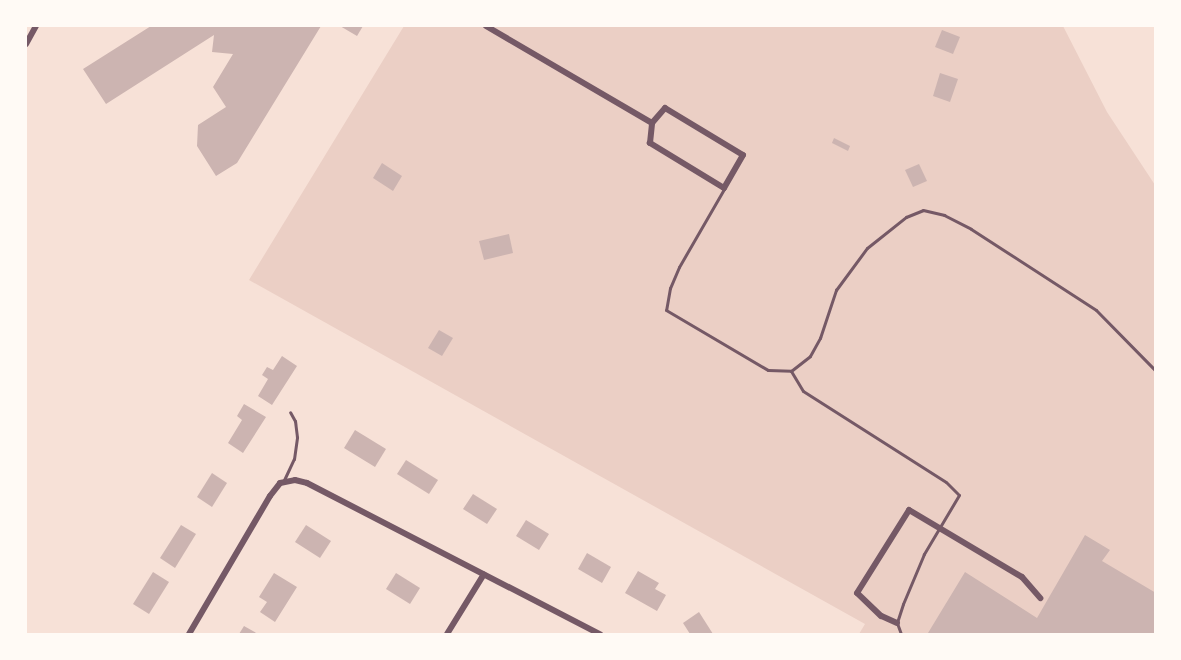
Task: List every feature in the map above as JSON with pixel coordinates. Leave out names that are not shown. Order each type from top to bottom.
[{"type":"street","points":[[26,44],[36,26]]},
{"type":"street","points":[[486,26],[652,123]]},
{"type":"street","points":[[665,108],[743,155],[724,188],[650,144],[652,123],[665,108]]},
{"type":"street","points":[[189,634],[270,496],[283,482],[295,480],[307,483],[600,634]]},
{"type":"street","points":[[897,623],[880,616],[857,592],[909,510],[1022,577],[1040,598]]},
{"type":"street","points":[[447,634],[484,574]]},
{"type":"lane","points":[[724,188],[679,267],[670,288],[666,310],[768,370],[791,371],[810,356],[820,338],[836,290],[867,248],[906,218],[923,210],[944,215],[971,229],[1096,310],[1155,371]]},
{"type":"lane","points":[[791,371],[803,391],[946,482],[958,495],[924,554],[897,623],[901,634]]},
{"type":"lane","points":[[283,482],[294,459],[297,437],[295,421],[290,412]]},
{"type":"shaded area","points":[[404,26],[1063,26],[1107,112],[1155,185],[1155,634],[859,634],[865,624],[249,280]]},
{"type":"building","points":[[151,26],[321,26],[237,163],[216,176],[197,146],[198,125],[226,107],[213,87],[233,54],[212,52],[214,35],[106,104],[83,69]]},
{"type":"building","points":[[340,26],[363,26],[357,36]]},
{"type":"building","points":[[942,30],[960,37],[953,54],[935,47]]},
{"type":"building","points":[[940,73],[958,79],[950,102],[933,96]]},
{"type":"building","points":[[834,138],[850,146],[848,151],[832,143]]},
{"type":"building","points":[[382,163],[402,176],[393,191],[373,178]]},
{"type":"building","points":[[919,164],[927,181],[913,187],[905,170]]},
{"type":"building","points":[[509,234],[513,253],[484,260],[479,241]]},
{"type":"building","points":[[439,330],[453,338],[442,356],[428,348]]},
{"type":"building","points":[[282,356],[297,366],[272,405],[258,396],[268,379],[262,375],[267,367],[273,370]]},
{"type":"building","points":[[244,404],[266,417],[243,453],[228,443],[242,420],[237,416]]},
{"type":"building","points":[[355,430],[386,449],[375,467],[344,448]]},
{"type":"building","points":[[406,460],[438,480],[429,494],[397,474]]},
{"type":"building","points":[[212,473],[227,483],[212,507],[197,497]]},
{"type":"building","points":[[473,494],[497,509],[487,524],[463,509]]},
{"type":"building","points":[[526,520],[549,534],[539,550],[516,536]]},
{"type":"building","points":[[181,525],[196,534],[175,568],[160,558]]},
{"type":"building","points":[[306,525],[331,541],[320,558],[295,542]]},
{"type":"building","points":[[1085,535],[1110,550],[1102,561],[1156,593],[1156,634],[928,633],[965,572],[1037,618]]},
{"type":"building","points":[[587,553],[611,567],[602,583],[578,569]]},
{"type":"building","points":[[638,571],[659,583],[655,589],[666,595],[657,611],[625,593]]},
{"type":"building","points":[[153,572],[169,582],[149,614],[133,604]]},
{"type":"building","points":[[274,573],[297,587],[275,622],[260,612],[267,602],[259,597]]},
{"type":"building","points":[[396,573],[420,588],[410,604],[386,589]]},
{"type":"building","points":[[699,612],[713,634],[690,634],[683,623]]},
{"type":"building","points":[[244,626],[258,634],[239,634]]}]
